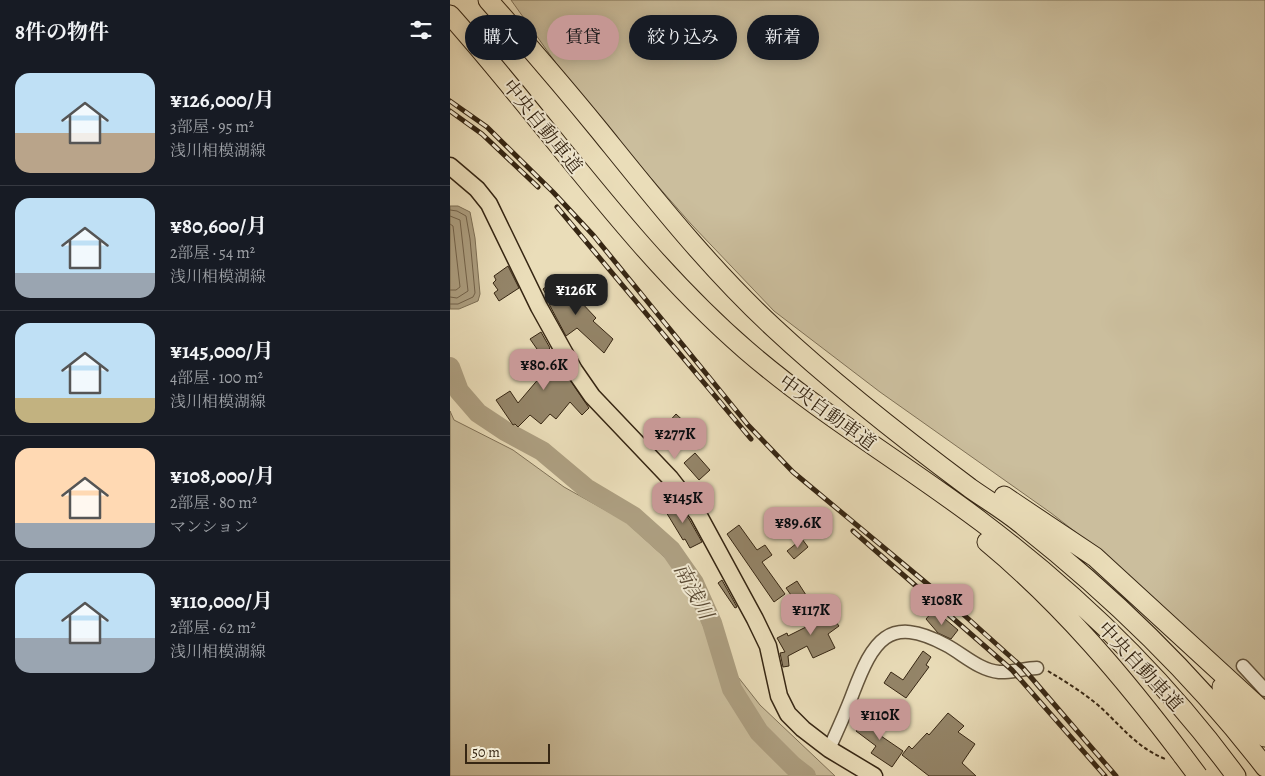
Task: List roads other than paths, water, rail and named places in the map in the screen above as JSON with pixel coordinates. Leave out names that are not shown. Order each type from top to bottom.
[{"type":"highway","name":"中央自動車道","points":[[488,0],[537,55],[692,243],[739,293],[816,365],[970,488],[1016,520],[1106,595],[1178,668],[1265,767]]},
{"type":"highway","name":"中央自動車道","points":[[450,15],[512,87],[600,196],[662,267],[745,348],[791,387],[982,522],[1038,567],[1089,612],[1166,690],[1236,776]]},
{"type":"highway","points":[[816,365],[1095,557],[1265,713]]},
{"type":"highway","points":[[838,420],[1002,554],[1046,595],[1087,637],[1151,713],[1175,758],[1198,776]]},
{"type":"highway","points":[[1158,614],[1265,737]]},
{"type":"main road","points":[[450,166],[477,189],[489,204],[557,340],[592,396],[670,478],[698,514],[768,646],[779,696],[788,714],[803,729],[829,749],[874,776]]},
{"type":"street","points":[[829,749],[870,655],[887,636],[899,632],[912,631],[927,634],[963,654],[984,669],[1001,672],[1037,668]]},
{"type":"street","points":[[1243,666],[1265,690]]},
{"type":"water","points":[[450,206],[458,206],[470,212],[475,238],[480,294],[478,301],[459,309],[450,309]]},
{"type":"waterway","name":"南浅川","points":[[450,367],[459,391],[478,413],[505,431],[542,451],[586,488],[633,516],[671,550],[694,583],[712,623],[732,689],[759,732],[793,766],[806,776]]},
{"type":"railway","points":[[450,101],[487,127],[553,192],[594,236],[748,425],[793,472],[954,606],[1023,668],[1116,776]]},
{"type":"railway","points":[[450,111],[482,134],[538,187]]},
{"type":"railway","points":[[557,207],[751,439]]},
{"type":"railway","points":[[853,531],[1012,670],[1105,776]]}]
